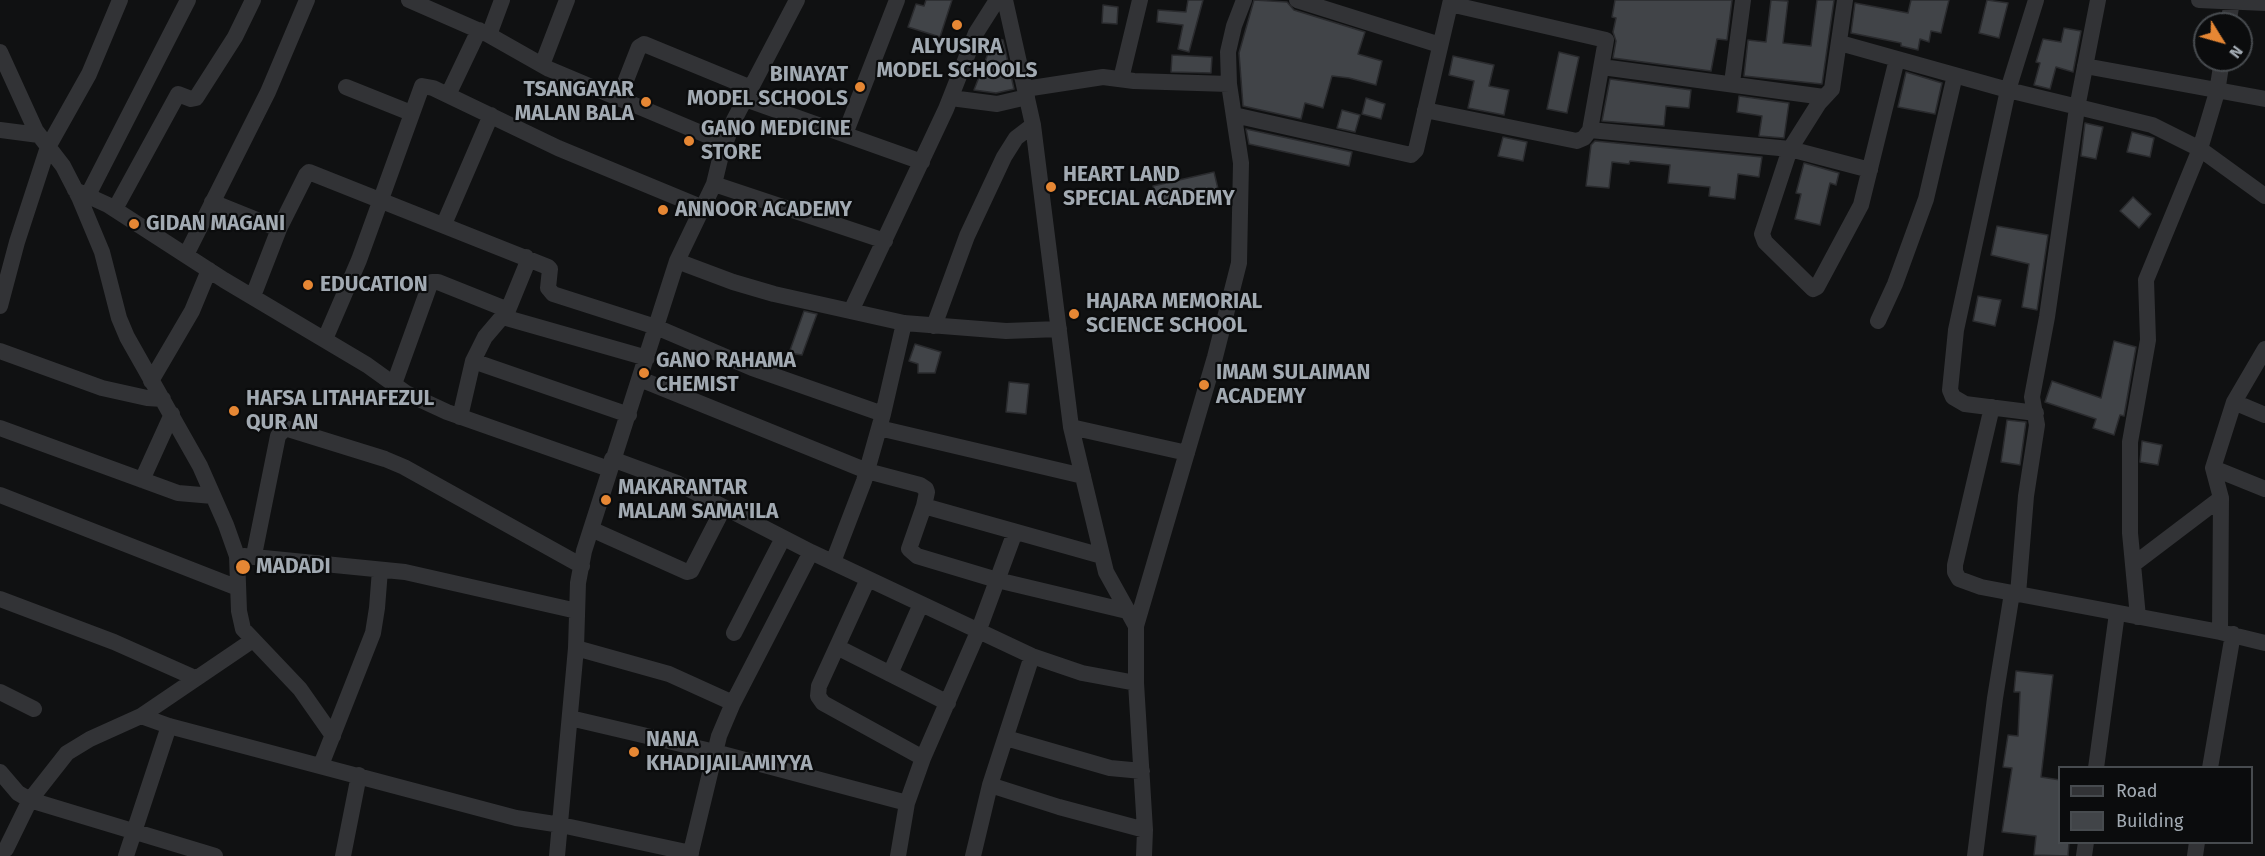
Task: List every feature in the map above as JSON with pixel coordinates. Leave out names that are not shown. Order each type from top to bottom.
[{"type":"street","points":[[0,306],[44,141],[89,74],[120,0]]},
{"type":"street","points":[[81,192],[188,0]]},
{"type":"street","points":[[115,209],[178,94],[191,99],[196,98],[235,37],[253,0]]},
{"type":"street","points":[[186,255],[268,92],[308,0]]},
{"type":"street","points":[[409,0],[445,7],[542,64],[725,143]]},
{"type":"street","points":[[448,95],[502,0]]},
{"type":"street","points":[[542,64],[567,0]]},
{"type":"street","points":[[557,856],[576,648],[577,611],[582,566],[591,529],[677,261],[714,184],[725,143],[797,0]]},
{"type":"street","points":[[845,134],[897,0]]},
{"type":"street","points":[[851,311],[951,98],[976,33],[997,0]]},
{"type":"street","points":[[1005,0],[1033,125],[1071,427],[1106,572],[1136,626]]},
{"type":"street","points":[[1121,79],[1140,0]]},
{"type":"street","points":[[1144,856],[1145,830],[1136,683],[1136,626],[1215,357],[1239,263],[1241,162],[1229,84],[1228,52],[1234,26],[1244,0]]},
{"type":"street","points":[[1297,0],[1440,45]]},
{"type":"street","points":[[1732,83],[1743,0]]},
{"type":"street","points":[[1845,0],[1832,89],[1824,97],[1790,149],[1762,234],[1763,238],[1813,289],[1861,205],[1897,59]]},
{"type":"street","points":[[2036,0],[2008,90],[1956,330],[1950,390],[1953,397],[1965,404],[2036,413]]},
{"type":"street","points":[[1976,856],[2037,425],[2032,397],[2047,317],[2077,108],[2098,0]]},
{"type":"street","points":[[2199,0],[2265,3]]},
{"type":"street","points":[[1233,114],[1411,155],[1416,150],[1425,110],[1440,45],[1451,2],[1605,38],[1607,42],[1590,130],[1584,138],[1577,141],[1425,110]]},
{"type":"street","points":[[2230,12],[2232,2]]},
{"type":"street","points":[[1840,43],[2008,90],[2152,125],[2200,149],[2265,196]]},
{"type":"street","points":[[619,98],[639,47],[644,44],[748,94],[845,134],[922,162]]},
{"type":"street","points":[[0,52],[44,141],[81,192],[102,252],[123,328],[151,381],[172,414],[213,496],[237,556],[239,612],[243,630],[300,689],[333,736]]},
{"type":"street","points":[[2085,66],[2265,99]]},
{"type":"street","points":[[1602,67],[1824,97]]},
{"type":"street","points":[[2138,617],[2130,533],[2130,442],[2148,340],[2146,280],[2200,149],[2217,92],[2220,72]]},
{"type":"street","points":[[1878,321],[1895,284],[1926,199],[1955,75]]},
{"type":"street","points":[[951,98],[997,104],[1026,93],[1093,78],[1229,84]]},
{"type":"street","points":[[325,339],[359,261],[422,86],[433,88],[558,148],[703,208]]},
{"type":"street","points":[[346,87],[411,113]]},
{"type":"street","points":[[444,225],[491,116]]},
{"type":"street","points":[[933,326],[967,236],[1004,157],[1016,138],[1033,125]]},
{"type":"street","points":[[0,130],[44,141]]},
{"type":"street","points":[[1590,130],[1790,149],[1870,170]]},
{"type":"street","points":[[253,297],[279,229],[307,172],[548,267],[550,269],[548,288],[553,294],[656,327],[881,421],[1083,476]]},
{"type":"street","points":[[714,184],[885,241]]},
{"type":"street","points":[[81,192],[115,209],[209,270],[325,339],[406,393],[460,417],[677,483],[811,552],[1032,656],[1082,673],[1136,683]]},
{"type":"street","points":[[213,202],[279,229]]},
{"type":"street","points":[[460,417],[473,361],[485,337],[506,314],[526,266],[526,257]]},
{"type":"street","points":[[677,261],[732,282],[774,294],[904,323],[1006,331],[1059,329]]},
{"type":"street","points":[[151,381],[192,311],[209,270]]},
{"type":"street","points":[[394,384],[432,282],[438,282],[506,314],[647,358]]},
{"type":"street","points":[[833,562],[867,471],[904,323]]},
{"type":"street","points":[[2210,766],[2226,633],[2221,498],[2213,468],[2235,402],[2265,349]]},
{"type":"street","points":[[0,351],[102,388],[147,398],[163,399]]},
{"type":"street","points":[[473,361],[629,415]]},
{"type":"street","points":[[640,379],[867,471],[920,485],[927,492],[909,549],[913,554],[997,580],[1127,611]]},
{"type":"street","points":[[2235,402],[2265,415]]},
{"type":"street","points":[[1992,407],[1955,572],[1959,579],[1982,587],[2226,633],[2265,643]]},
{"type":"street","points":[[142,480],[172,414]]},
{"type":"street","points":[[1071,427],[1187,453]]},
{"type":"street","points":[[0,428],[178,494],[213,496]]},
{"type":"street","points":[[254,555],[278,436],[285,428],[404,467],[582,566]]},
{"type":"street","points":[[2213,468],[2265,489]]},
{"type":"street","points":[[0,495],[238,588]]},
{"type":"street","points":[[2134,564],[2221,498]]},
{"type":"street","points":[[924,506],[1102,556]]},
{"type":"street","points":[[591,529],[687,572],[691,571],[724,507]]},
{"type":"street","points":[[898,856],[907,803],[923,758],[978,632],[1015,532]]},
{"type":"street","points":[[734,633],[783,538]]},
{"type":"street","points":[[141,716],[169,726],[516,818],[561,825],[691,854],[719,736],[733,703],[811,552]]},
{"type":"street","points":[[237,556],[254,555],[405,572],[577,611]]},
{"type":"street","points":[[321,765],[373,633],[380,570]]},
{"type":"street","points":[[868,579],[819,686],[818,696],[823,703],[923,758]]},
{"type":"street","points":[[0,599],[114,642],[195,678]]},
{"type":"street","points":[[890,674],[921,604]]},
{"type":"street","points":[[2096,766],[2117,612]]},
{"type":"street","points":[[0,852],[6,849],[30,800],[67,753],[90,739],[141,716],[254,640]]},
{"type":"street","points":[[837,647],[948,703]]},
{"type":"street","points":[[576,648],[669,674],[733,703]]},
{"type":"street","points":[[972,856],[990,785],[1032,656]]},
{"type":"street","points":[[0,692],[34,709]]},
{"type":"street","points":[[570,718],[715,752],[907,803]]},
{"type":"street","points":[[126,856],[169,726]]},
{"type":"street","points":[[1006,738],[1110,768],[1142,771]]},
{"type":"street","points":[[0,772],[18,793],[30,800],[215,856]]},
{"type":"street","points":[[343,856],[359,775]]},
{"type":"street","points":[[990,785],[1059,807],[1145,830]]},
{"type":"building","points":[[926,0],[952,0],[940,37],[908,27],[916,4],[924,6]]},
{"type":"building","points":[[1188,0],[1203,0],[1189,52],[1178,49],[1183,25],[1157,22],[1158,10],[1186,12]]},
{"type":"building","points":[[1254,0],[1287,2],[1294,10],[1365,32],[1358,54],[1382,61],[1376,85],[1332,76],[1323,108],[1305,103],[1301,119],[1243,106],[1239,53]]},
{"type":"building","points":[[1615,0],[1732,0],[1727,40],[1717,39],[1711,71],[1613,58],[1616,41],[1613,32],[1616,18],[1612,17]]},
{"type":"building","points":[[1771,0],[1788,1],[1783,43],[1811,46],[1817,0],[1834,0],[1822,84],[1744,76],[1748,40],[1766,42]]},
{"type":"building","points":[[1911,0],[1949,0],[1941,33],[1931,31],[1929,42],[1920,39],[1918,50],[1901,46],[1901,43],[1851,33],[1855,3],[1908,13]]},
{"type":"building","points":[[1987,0],[2008,3],[1999,38],[1979,33]]},
{"type":"building","points":[[1103,5],[1118,7],[1117,24],[1102,23]]},
{"type":"building","points":[[2064,28],[2081,31],[2073,72],[2056,67],[2050,89],[2034,85],[2040,63],[2036,62],[2043,39],[2061,42]]},
{"type":"building","points":[[994,38],[1003,40],[1014,89],[996,93],[974,90]]},
{"type":"building","points":[[1559,52],[1579,57],[1567,113],[1547,109]]},
{"type":"building","points":[[1172,55],[1212,57],[1211,73],[1171,72]]},
{"type":"building","points":[[1453,56],[1494,65],[1489,86],[1509,90],[1504,115],[1468,108],[1474,81],[1449,75]]},
{"type":"building","points":[[1906,72],[1942,83],[1935,114],[1898,107]]},
{"type":"building","points":[[1610,79],[1691,90],[1689,108],[1666,106],[1664,126],[1602,121]]},
{"type":"building","points":[[1739,96],[1789,103],[1784,138],[1759,136],[1762,116],[1737,112]]},
{"type":"building","points":[[1366,98],[1385,104],[1381,119],[1362,114]]},
{"type":"building","points":[[1342,110],[1360,115],[1355,132],[1337,128]]},
{"type":"building","points":[[2085,123],[2103,127],[2096,159],[2081,156]]},
{"type":"building","points":[[1246,129],[1352,152],[1349,166],[1249,144]]},
{"type":"building","points":[[2132,132],[2154,138],[2150,157],[2127,152]]},
{"type":"building","points":[[1503,137],[1527,142],[1523,161],[1498,156]]},
{"type":"building","points":[[1595,141],[1762,157],[1759,177],[1738,174],[1735,199],[1709,196],[1710,187],[1668,183],[1670,165],[1630,161],[1629,164],[1612,162],[1609,188],[1586,186],[1591,145]]},
{"type":"building","points":[[1804,163],[1839,173],[1836,185],[1830,183],[1820,225],[1795,219],[1801,194],[1796,193]]},
{"type":"building","points":[[1214,172],[1219,193],[1158,207],[1153,186]]},
{"type":"building","points":[[2133,197],[2151,214],[2139,228],[2120,211]]},
{"type":"building","points":[[1997,226],[2048,235],[2037,310],[2022,307],[2029,264],[1991,255]]},
{"type":"building","points":[[1978,296],[2001,300],[1995,326],[1973,321]]},
{"type":"building","points":[[804,311],[817,314],[802,355],[789,353]]},
{"type":"building","points":[[2114,341],[2136,347],[2124,416],[2120,415],[2114,435],[2093,428],[2096,419],[2045,402],[2052,381],[2101,398]]},
{"type":"building","points":[[915,344],[941,352],[935,373],[918,373],[918,364],[909,361]]},
{"type":"building","points":[[1009,382],[1029,384],[1026,414],[1006,412]]},
{"type":"building","points":[[2007,420],[2026,422],[2020,465],[2001,462]]},
{"type":"building","points":[[2142,441],[2162,445],[2158,465],[2140,462]]},
{"type":"building","points":[[2016,671],[2053,675],[2041,777],[2058,780],[2058,844],[2069,844],[2068,856],[2034,855],[2036,836],[2002,832],[2012,768],[2003,767],[2008,735],[2018,736],[2020,692],[2014,692]]},
{"type":"place","name":"ALYUSIRA MODEL SCHOOLS","points":[[957,25]]},
{"type":"place","name":"BINAYAT MODEL SCHOOLS","points":[[860,87]]},
{"type":"place","name":"TSANGAYAR MALAN BALA","points":[[646,102]]},
{"type":"place","name":"GANO MEDICINE STORE","points":[[689,141]]},
{"type":"place","name":"HEART LAND SPECIAL ACADEMY","points":[[1051,187]]},
{"type":"place","name":"ANNOOR ACADEMY","points":[[663,210]]},
{"type":"place","name":"GIDAN MAGANI","points":[[134,224]]},
{"type":"place","name":"EDUCATION","points":[[308,285]]},
{"type":"place","name":"HAJARA MEMORIAL SCIENCE SCHOOL","points":[[1074,314]]},
{"type":"place","name":"GANO RAHAMA CHEMIST","points":[[644,373]]},
{"type":"place","name":"IMAM SULAIMAN ACADEMY","points":[[1204,385]]},
{"type":"place","name":"HAFSA LITAHAFEZUL QUR AN","points":[[234,411]]},
{"type":"place","name":"MAKARANTAR MALAM SAMA'ILA","points":[[606,500]]},
{"type":"place","name":"MADADI","points":[[243,567]]},
{"type":"place","name":"NANA KHADIJAILAMIYYA","points":[[634,752]]}]
